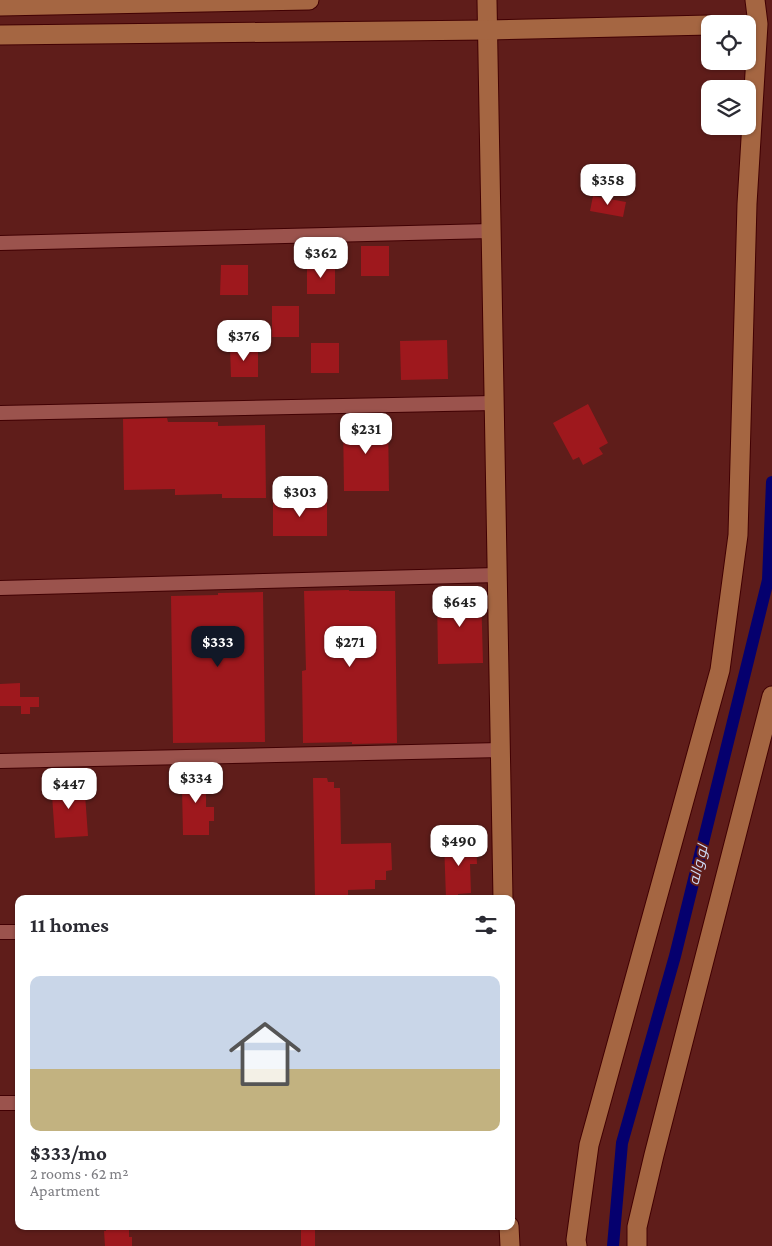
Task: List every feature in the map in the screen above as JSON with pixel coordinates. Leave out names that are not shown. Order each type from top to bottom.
[{"type":"street","points":[[0,6],[309,0]]},
{"type":"street","points":[[487,0],[503,895]]},
{"type":"street","points":[[576,1246],[589,1145],[720,670],[738,535],[747,204],[761,23],[755,0]]},
{"type":"street","points":[[0,35],[487,30],[701,25]]},
{"type":"street","points":[[0,243],[491,231]]},
{"type":"street","points":[[0,413],[494,403]]},
{"type":"street","points":[[0,588],[497,575]]},
{"type":"street","points":[[637,1246],[637,1226],[654,1155],[772,696]]},
{"type":"street","points":[[0,761],[500,750]]},
{"type":"street","points":[[0,932],[15,932]]},
{"type":"street","points":[[0,1103],[15,1103]]},
{"type":"street","points":[[509,1230],[510,1246]]},
{"type":"building","points":[[593,196],[626,202],[623,217],[590,211]]},
{"type":"building","points":[[361,246],[389,246],[389,276],[361,276]]},
{"type":"building","points":[[307,264],[335,264],[335,294],[307,294]]},
{"type":"building","points":[[221,265],[248,265],[248,295],[220,295]]},
{"type":"building","points":[[272,306],[299,306],[299,337],[272,337]]},
{"type":"building","points":[[447,340],[448,379],[401,380],[400,341]]},
{"type":"building","points":[[311,343],[339,343],[339,373],[311,373]]},
{"type":"building","points":[[230,347],[258,347],[258,377],[231,377]]},
{"type":"building","points":[[588,404],[608,443],[599,448],[603,454],[583,465],[579,457],[573,460],[553,423]]},
{"type":"building","points":[[167,418],[168,422],[218,422],[218,426],[265,425],[266,498],[222,498],[222,494],[175,495],[175,489],[124,490],[123,419]]},
{"type":"building","points":[[388,418],[389,491],[344,491],[343,419]]},
{"type":"building","points":[[273,499],[327,499],[327,536],[273,536]]},
{"type":"building","points":[[304,591],[395,591],[397,743],[303,743],[302,671],[306,670]]},
{"type":"building","points":[[481,591],[483,663],[438,664],[437,592]]},
{"type":"building","points":[[263,592],[265,742],[173,743],[171,596]]},
{"type":"building","points":[[20,683],[20,697],[39,697],[39,707],[30,707],[30,714],[21,714],[21,706],[0,706],[0,684]]},
{"type":"building","points":[[208,773],[208,776],[212,776],[213,787],[206,787],[206,807],[214,807],[214,821],[209,821],[209,835],[183,835],[180,774]]},
{"type":"building","points":[[313,778],[327,778],[328,782],[334,782],[334,788],[340,788],[341,844],[391,843],[392,870],[386,871],[386,880],[375,880],[375,889],[348,890],[348,895],[315,895]]},
{"type":"building","points":[[78,779],[79,794],[85,794],[88,836],[55,838],[51,781]]},
{"type":"building","points":[[444,841],[476,841],[477,864],[470,864],[471,893],[446,895]]},
{"type":"building","points":[[129,1230],[129,1237],[132,1237],[132,1246],[105,1246],[104,1231]]},
{"type":"building","points":[[301,1230],[315,1230],[315,1246],[301,1246]]},
{"type":"waterway","name":"لو واله","points":[[613,1246],[622,1143],[675,956],[768,580],[772,482]]}]
